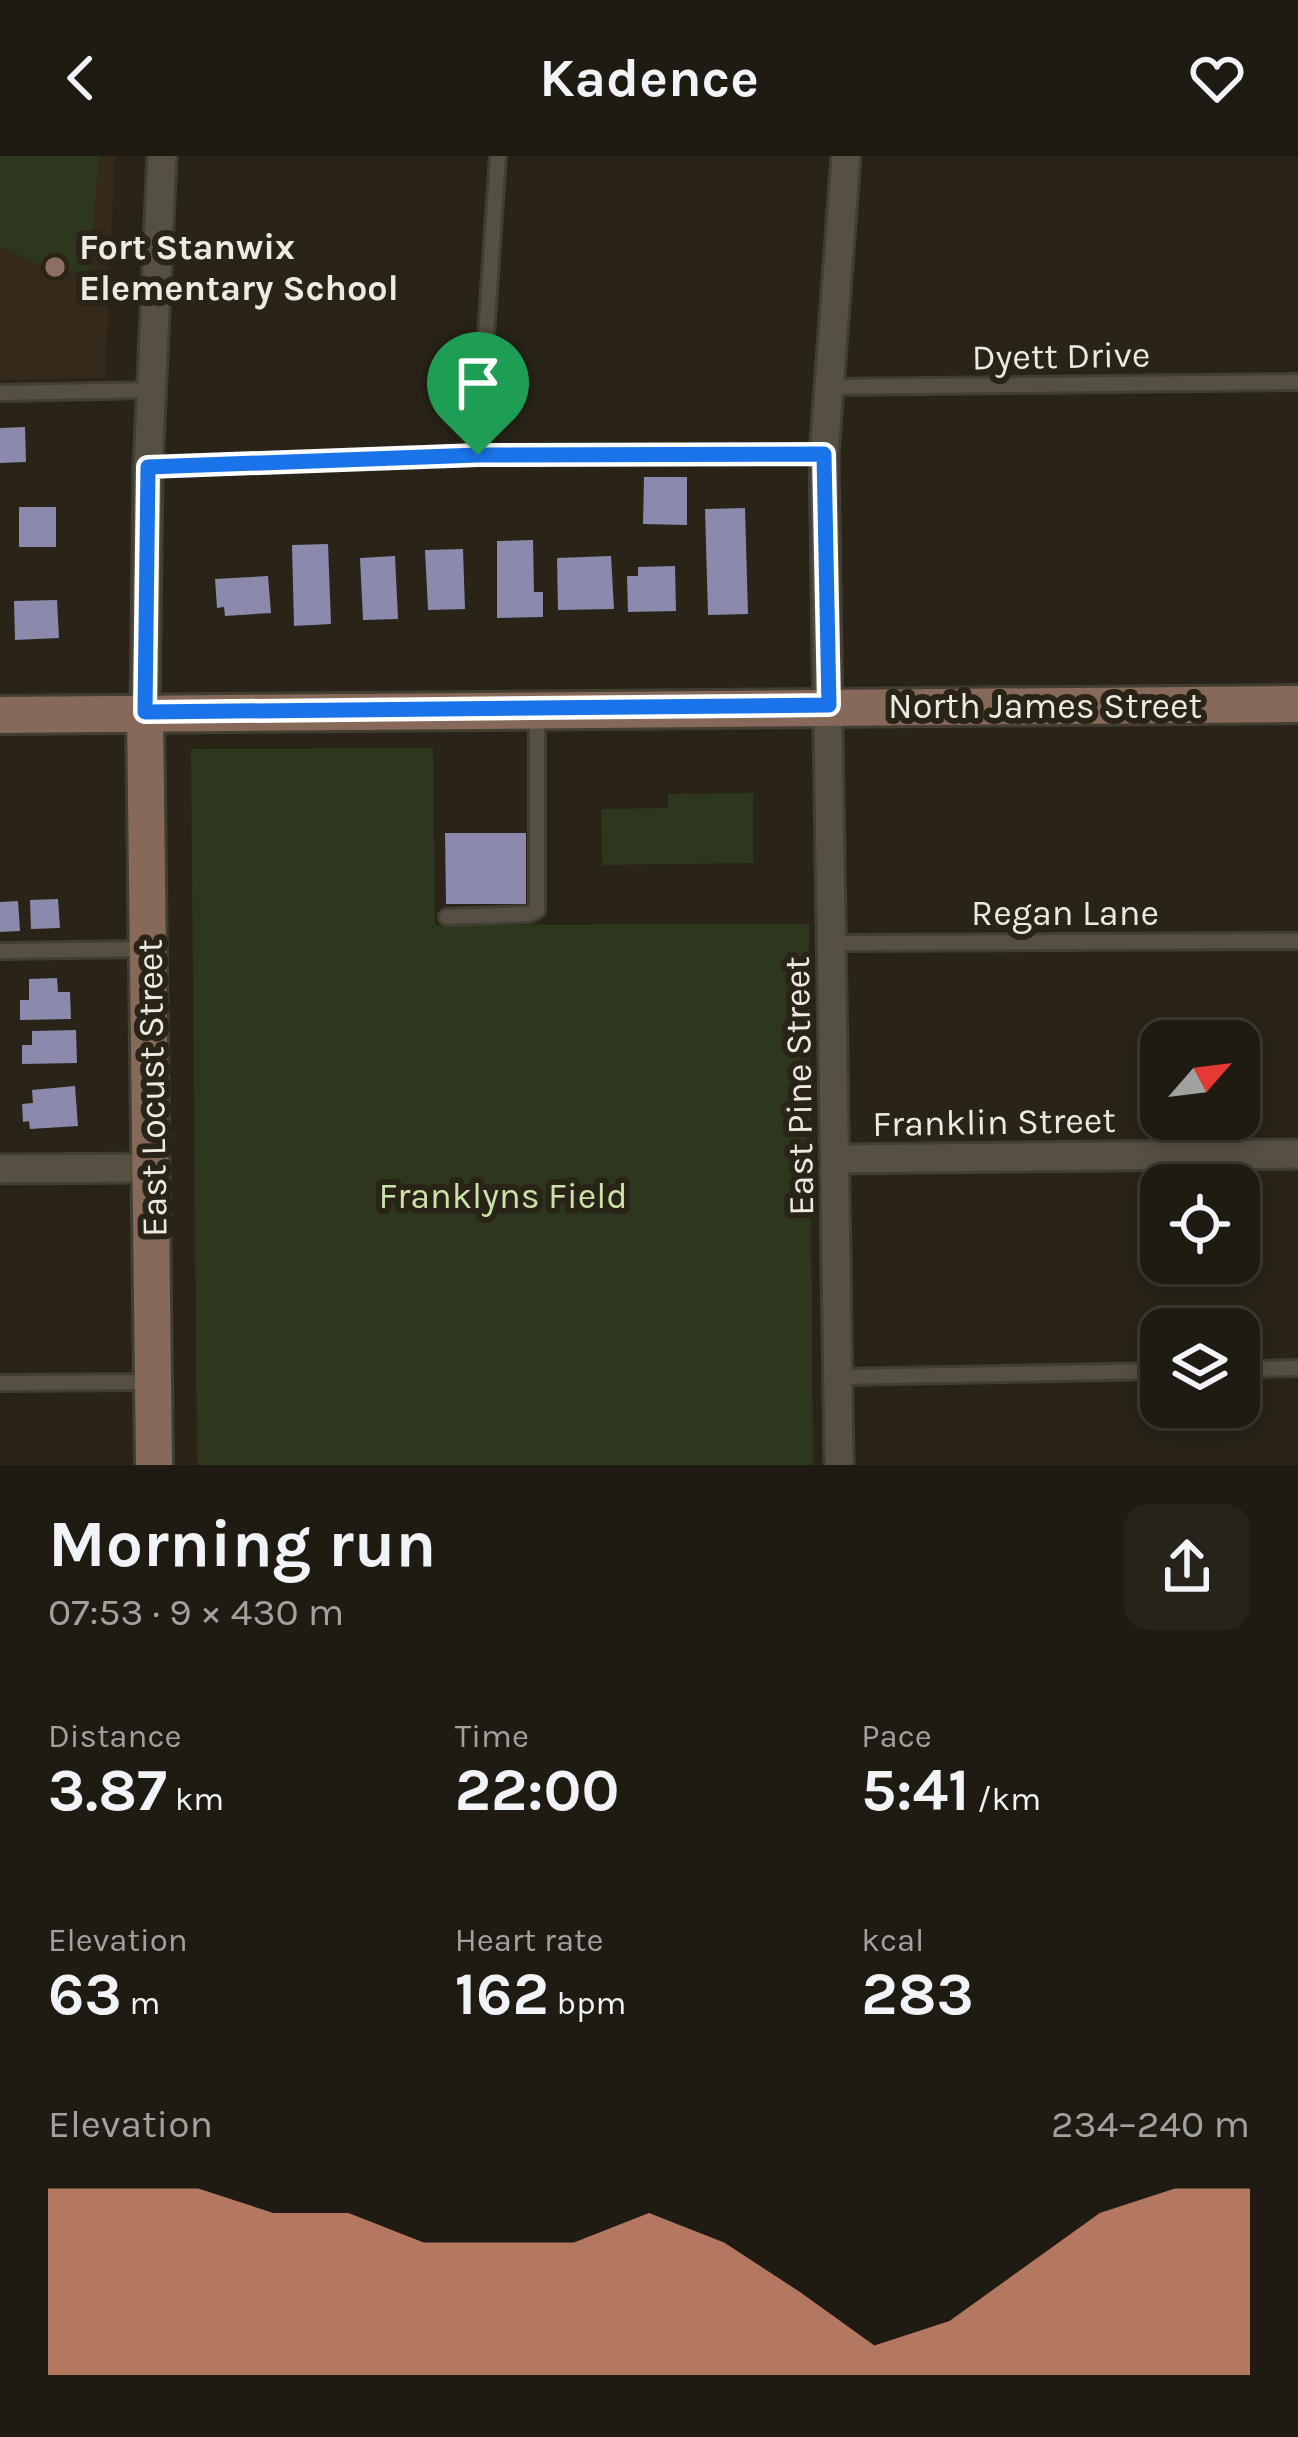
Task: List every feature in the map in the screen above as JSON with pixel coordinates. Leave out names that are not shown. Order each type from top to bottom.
[{"type":"street","points":[[145,712],[148,467],[163,156]]},
{"type":"street","name":"East Pine Street","points":[[839,1465],[824,454],[825,387],[846,156]]},
{"type":"street","name":"North James Street","points":[[0,715],[1298,704]]},
{"type":"street","name":"East Locust Street","points":[[145,712],[154,1465]]},
{"type":"street","name":"Franklin Street","points":[[835,1159],[1298,1154]]},
{"type":"street","points":[[0,1169],[152,1168]]},
{"type":"lane","points":[[478,455],[498,156]]},
{"type":"lane","name":"Dyett Drive","points":[[825,387],[1298,382]]},
{"type":"lane","points":[[0,393],[151,390]]},
{"type":"lane","points":[[148,467],[478,455],[824,454]]},
{"type":"lane","points":[[447,917],[537,910],[537,708]]},
{"type":"lane","name":"Regan Lane","points":[[832,943],[1298,941]]},
{"type":"lane","points":[[0,951],[149,949]]},
{"type":"lane","points":[[1260,1369],[1298,1368]]},
{"type":"lane","points":[[838,1377],[1140,1370]]},
{"type":"lane","points":[[0,1383],[154,1382]]},
{"type":"shaded area","name":"Fort Stanwix Elementary School","points":[[0,156],[115,156],[105,378],[0,380]]},
{"type":"green space","points":[[0,156],[99,156],[89,272],[48,269],[0,246]]},
{"type":"green space","name":"Franklyns Field","points":[[433,748],[435,925],[809,924],[813,1465],[197,1465],[191,749]]},
{"type":"green space","points":[[753,793],[753,863],[602,865],[601,809],[668,808],[668,794]]},
{"type":"building","points":[[25,427],[26,462],[0,463],[0,428]]},
{"type":"building","points":[[644,477],[687,477],[687,525],[643,524]]},
{"type":"building","points":[[19,507],[56,507],[56,547],[19,547]]},
{"type":"building","points":[[745,508],[748,614],[708,615],[705,509]]},
{"type":"building","points":[[533,540],[534,592],[543,592],[543,617],[497,618],[497,541]]},
{"type":"building","points":[[328,544],[331,624],[294,626],[292,545]]},
{"type":"building","points":[[463,549],[465,609],[428,610],[425,550]]},
{"type":"building","points":[[395,556],[398,619],[363,620],[360,558]]},
{"type":"building","points":[[611,556],[614,609],[558,610],[557,558]]},
{"type":"building","points":[[675,566],[676,611],[628,612],[627,576],[638,576],[638,567]]},
{"type":"building","points":[[268,576],[271,613],[225,616],[224,607],[217,608],[215,579]]},
{"type":"building","points":[[57,600],[59,638],[15,640],[14,601]]},
{"type":"building","points":[[445,833],[526,833],[526,904],[446,904]]},
{"type":"building","points":[[58,899],[60,928],[31,929],[30,900]]},
{"type":"building","points":[[18,901],[20,931],[0,932],[0,902]]},
{"type":"building","points":[[57,978],[58,992],[70,992],[71,1019],[20,1020],[20,1000],[29,1000],[29,979]]},
{"type":"building","points":[[76,1030],[77,1063],[22,1064],[22,1045],[32,1045],[32,1031]]},
{"type":"building","points":[[75,1086],[78,1126],[30,1129],[29,1121],[23,1122],[22,1104],[33,1103],[32,1090]]},
{"type":"place","name":"Fort Stanwix Elementary School","points":[[55,267]]},
{"type":"route","points":[[824,454],[829,705],[145,712],[148,467],[478,455],[824,454]]}]
